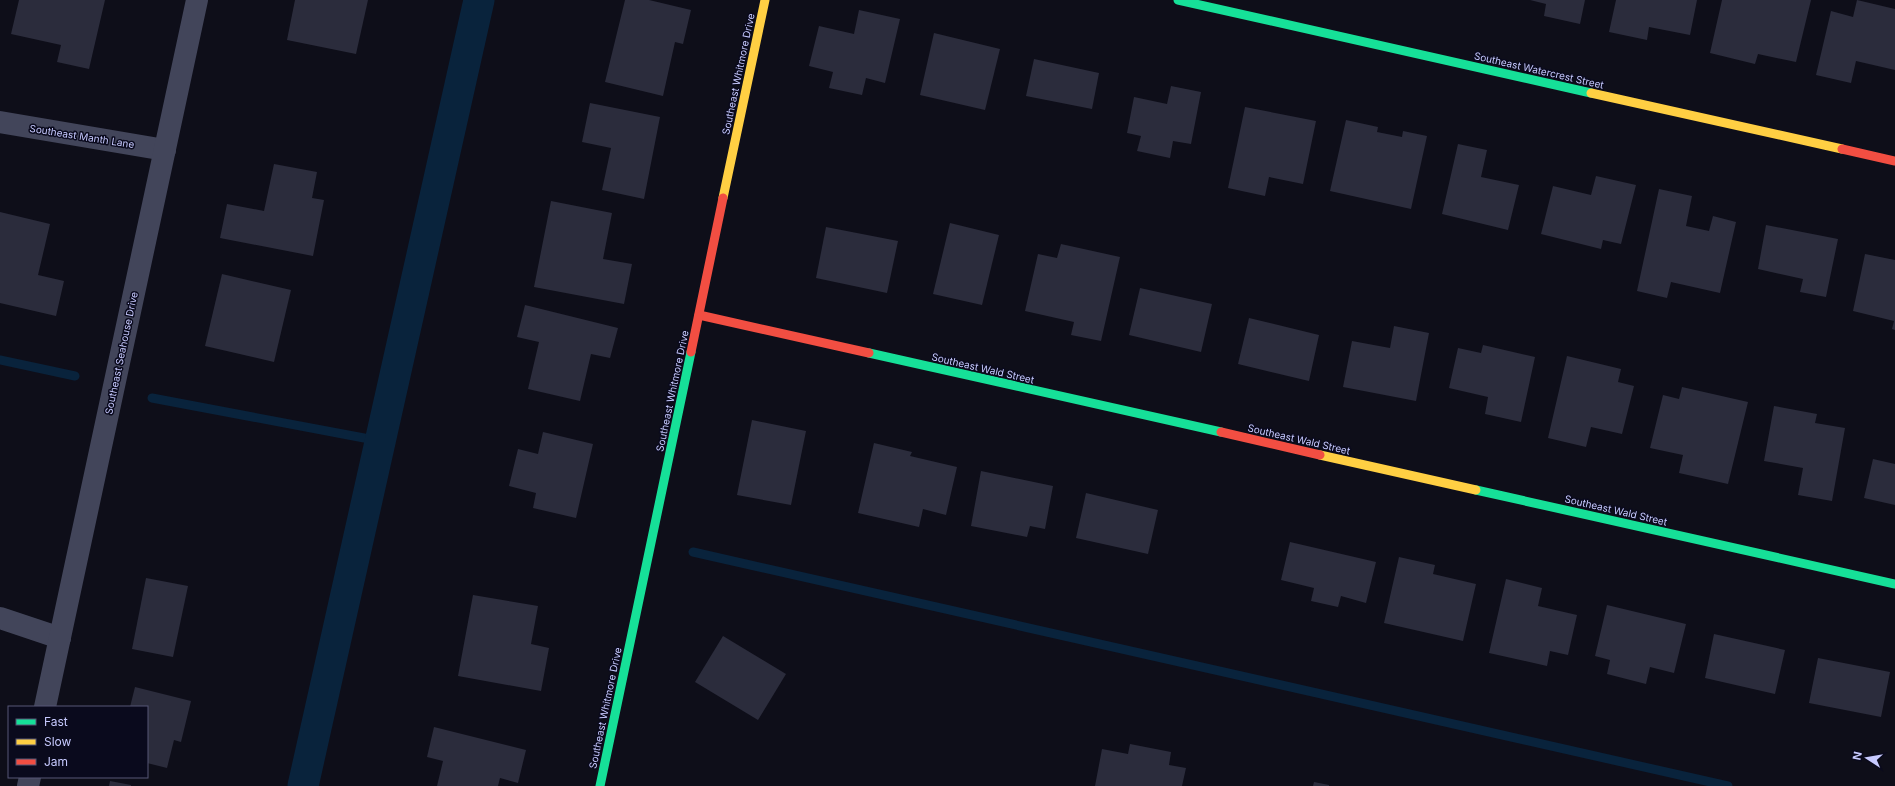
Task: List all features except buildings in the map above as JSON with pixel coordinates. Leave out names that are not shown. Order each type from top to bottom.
[{"type":"street","name":"Southeast Seahouse Drive","points":[[45,706],[197,0]]},
{"type":"street","name":"Southeast Whitmore Drive","points":[[600,786],[765,0]]},
{"type":"street","name":"Southeast Watercrest Street","points":[[1178,0],[1895,161]]},
{"type":"street","name":"Southeast Manth Lane","points":[[0,122],[165,150]]},
{"type":"street","name":"Southeast Wald Street","points":[[699,315],[1895,584]]},
{"type":"street","points":[[0,618],[60,638]]},
{"type":"waterway","points":[[303,786],[479,0]]},
{"type":"waterway","points":[[0,360],[75,376]]},
{"type":"waterway","points":[[152,398],[380,441]]},
{"type":"waterway","points":[[693,552],[1728,786]]},
{"type":"traffic: fast","points":[[1178,0],[1591,93]]},
{"type":"traffic: fast","points":[[600,786],[691,352]]},
{"type":"traffic: fast","points":[[869,353],[1221,432]]},
{"type":"traffic: fast","points":[[1476,490],[1895,584]]},
{"type":"traffic: slow","points":[[723,198],[765,0]]},
{"type":"traffic: slow","points":[[1591,93],[1842,149]]},
{"type":"traffic: slow","points":[[1320,455],[1476,490]]},
{"type":"traffic: jam","points":[[1842,149],[1895,161]]},
{"type":"traffic: jam","points":[[691,352],[723,198]]},
{"type":"traffic: jam","points":[[699,315],[869,353]]},
{"type":"traffic: jam","points":[[1221,432],[1320,455]]}]
